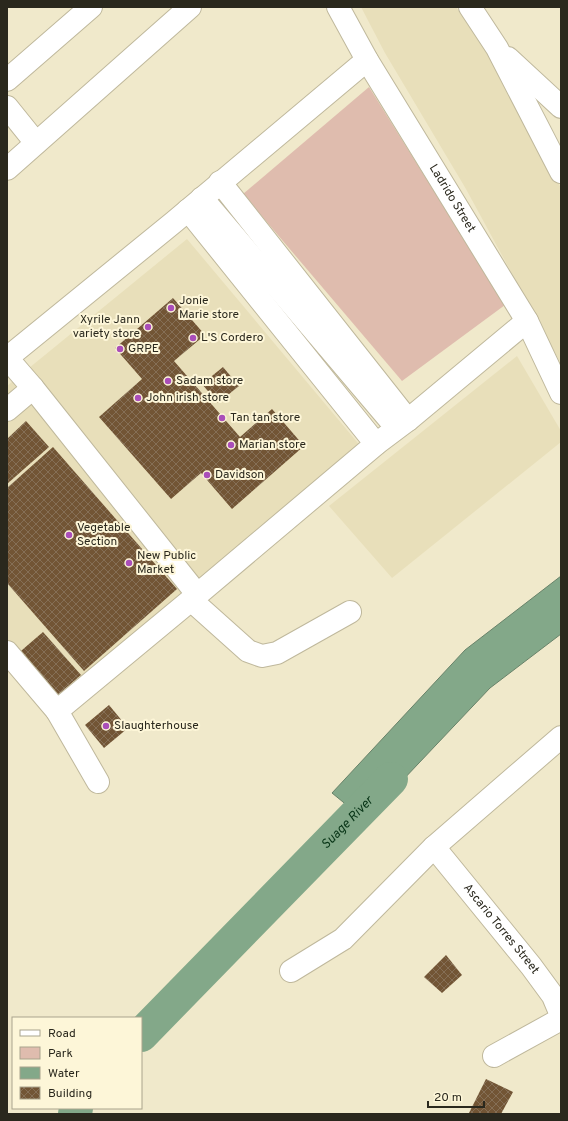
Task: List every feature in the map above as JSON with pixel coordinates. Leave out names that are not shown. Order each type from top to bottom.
[{"type":"street","points":[[7,80],[91,7]]},
{"type":"street","points":[[7,169],[190,7]]},
{"type":"street","name":"Ladrido Street","points":[[338,7],[367,60],[527,321],[561,393]]},
{"type":"street","points":[[470,7],[497,48],[561,172]]},
{"type":"street","points":[[497,48],[561,108]]},
{"type":"street","points":[[350,612],[277,653],[262,656],[248,651],[194,597],[33,388],[7,358],[195,204],[367,60]]},
{"type":"street","points":[[7,107],[36,143]]},
{"type":"street","points":[[220,182],[402,424]]},
{"type":"street","points":[[195,204],[402,424]]},
{"type":"street","points":[[195,204],[376,444]]},
{"type":"street","points":[[57,711],[376,444],[527,321]]},
{"type":"street","points":[[7,410],[33,388]]},
{"type":"street","points":[[7,652],[57,711],[98,782]]},
{"type":"street","points":[[291,971],[343,939],[434,847],[561,737]]},
{"type":"street","name":"Ascario Torres Street","points":[[434,847],[531,966],[553,996],[561,1015]]},
{"type":"street","points":[[494,1056],[561,1019]]},
{"type":"shaded area","points":[[361,7],[456,7],[502,76],[561,188],[561,364],[466,189],[385,53]]},
{"type":"shaded area","name":"New Public Market","points":[[187,239],[373,461],[57,723],[7,665],[7,386]]},
{"type":"shaded area","points":[[517,356],[561,431],[561,442],[392,578],[329,506]]},
{"type":"green space","points":[[369,87],[505,305],[402,381],[243,194]]},
{"type":"water","points":[[561,576],[561,634],[490,688],[365,820],[332,793],[465,650]]},
{"type":"building","points":[[173,298],[205,335],[174,361],[240,437],[272,409],[304,446],[232,509],[201,473],[171,499],[99,417],[142,379],[115,348]]},
{"type":"building","points":[[223,367],[239,386],[218,403],[202,384]]},
{"type":"building","points":[[26,421],[49,447],[7,484],[7,439]]},
{"type":"building","name":"Vegetable Section","points":[[53,447],[177,589],[84,671],[7,583],[7,488]]},
{"type":"building","points":[[43,632],[81,675],[53,699],[15,656]]},
{"type":"building","name":"Slaughterhouse","points":[[109,705],[128,728],[104,748],[85,725]]},
{"type":"building","points":[[446,955],[462,975],[442,993],[424,977]]},
{"type":"building","points":[[486,1079],[513,1092],[501,1114],[469,1113]]},
{"type":"waterway","name":"Suage River","points":[[142,1034],[391,779]]},
{"type":"waterway","name":"Suage River","points":[[75,1114],[76,1109]]},
{"type":"place","name":"Jonie Marie store","points":[[171,308]]},
{"type":"place","name":"Xyrile Jann variety store","points":[[148,327]]},
{"type":"place","name":"L'S Cordero","points":[[193,338]]},
{"type":"place","name":"GRPE","points":[[120,349]]},
{"type":"place","name":"Sadam store","points":[[168,381]]},
{"type":"place","name":"John irish store","points":[[138,398]]},
{"type":"place","name":"Tan tan store","points":[[222,418]]},
{"type":"place","name":"Marian store","points":[[231,445]]},
{"type":"place","name":"Davidson","points":[[207,475]]},
{"type":"place","name":"Vegetable Section","points":[[69,535]]},
{"type":"place","name":"New Public Market","points":[[129,563]]},
{"type":"place","name":"Slaughterhouse","points":[[106,726]]}]
